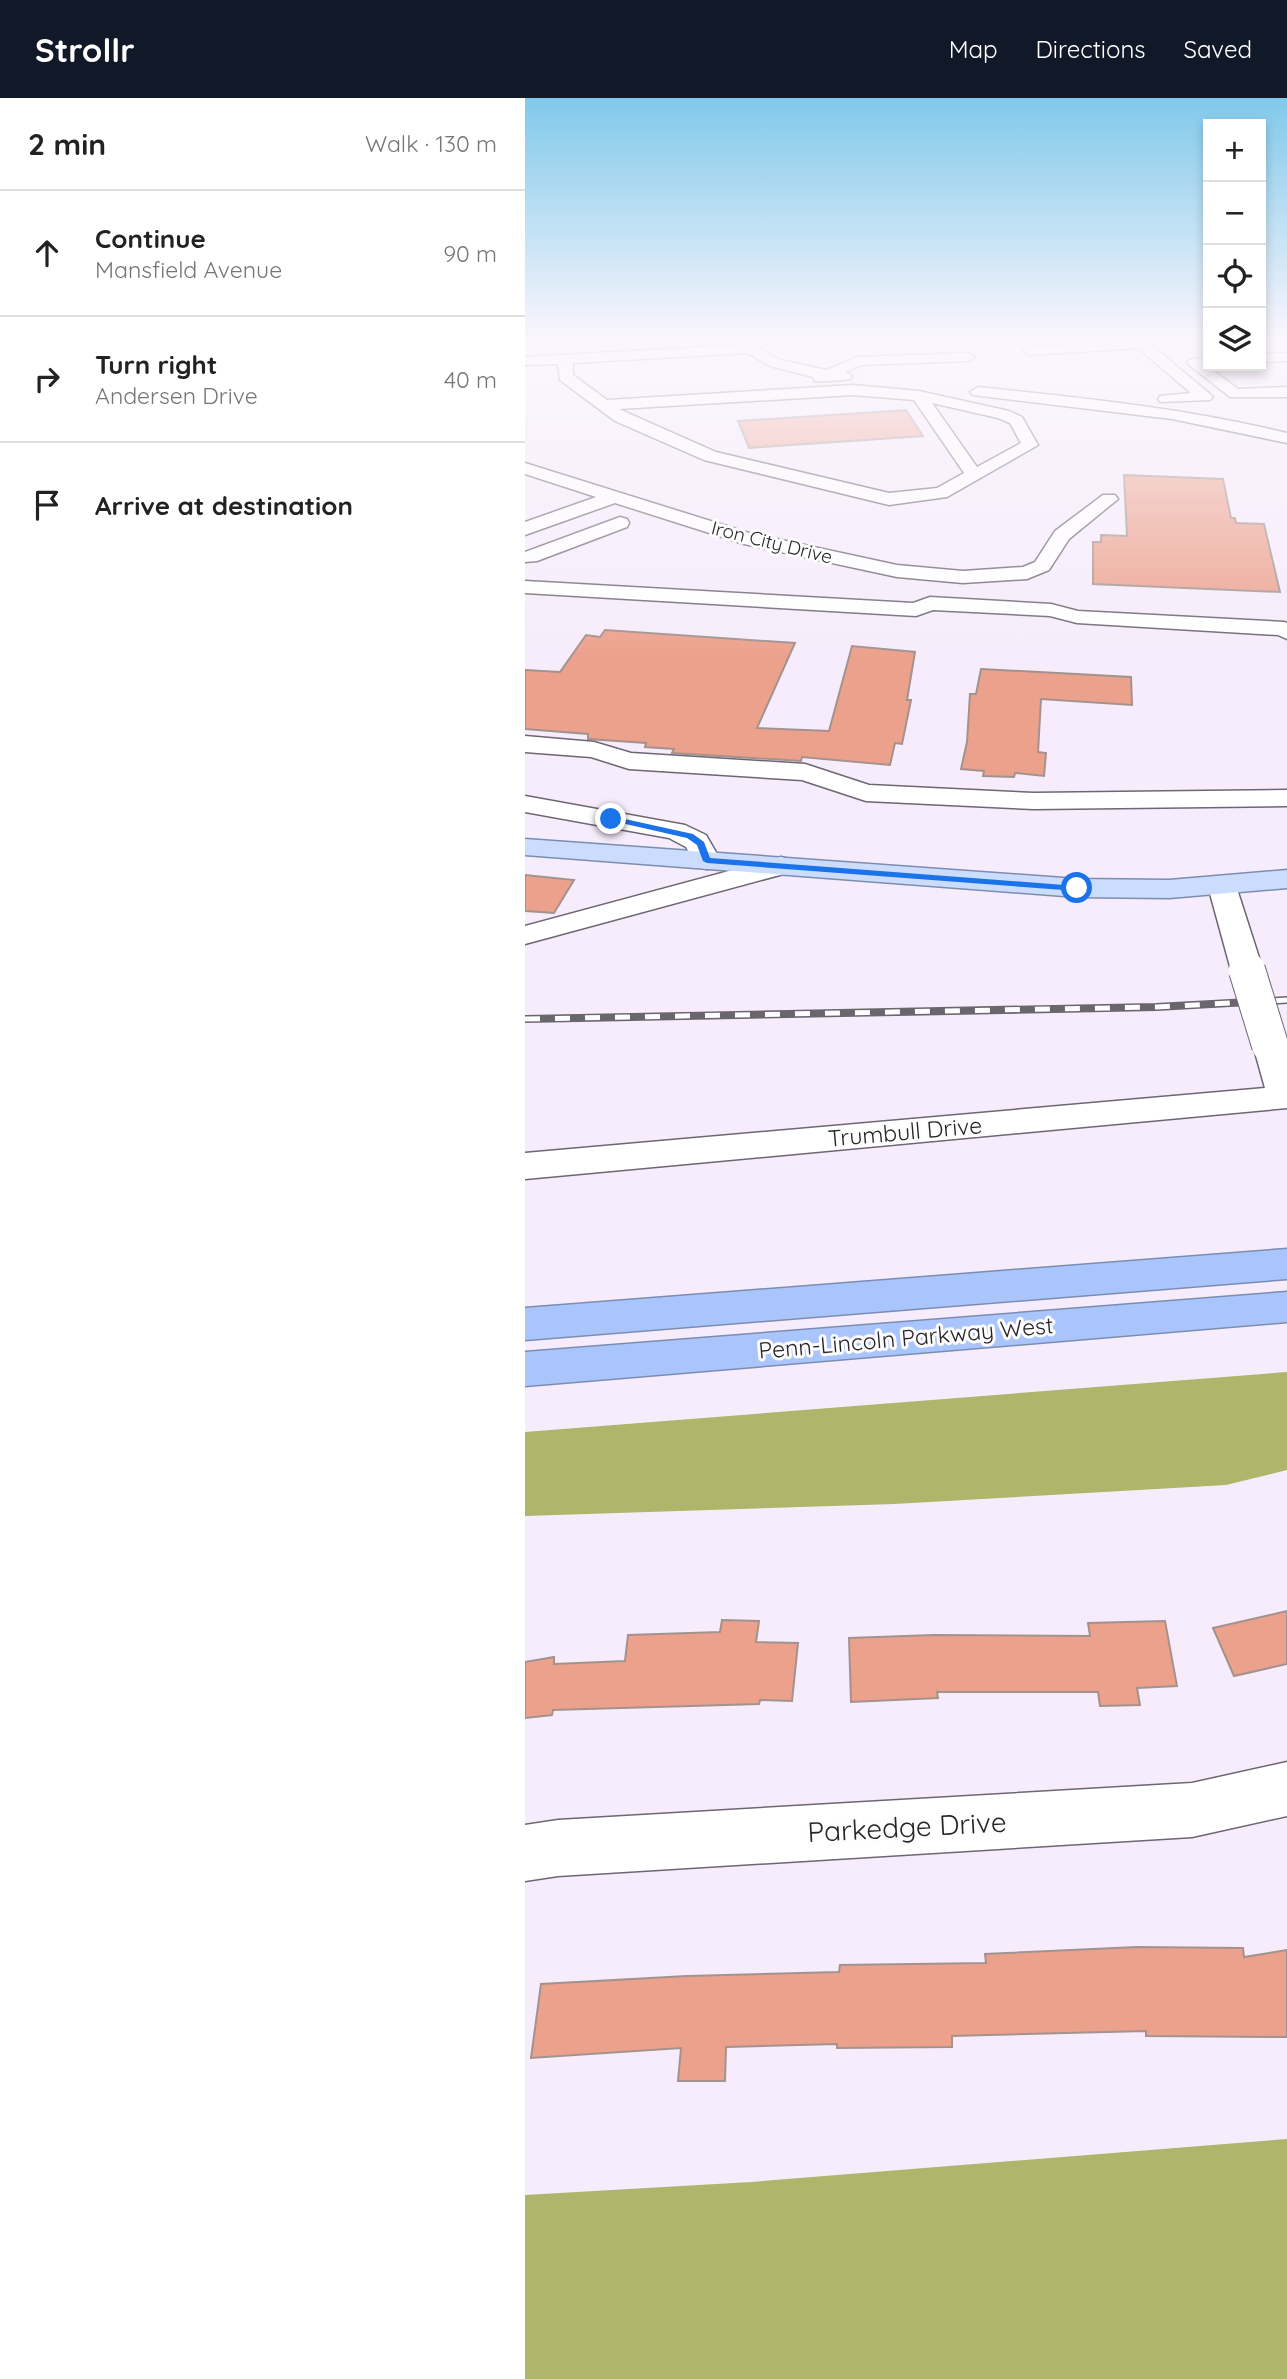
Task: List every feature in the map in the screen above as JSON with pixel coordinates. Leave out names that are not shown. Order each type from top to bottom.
[{"type":"highway","name":"Penn-Lincoln Parkway West","points":[[525,1324],[1287,1264]]},
{"type":"highway","name":"Penn-Lincoln Parkway West","points":[[525,1369],[1287,1307]]},
{"type":"main road","points":[[525,847],[1077,888],[1169,889],[1287,879]]},
{"type":"street","points":[[688,446],[710,456],[889,499],[941,493],[1026,446]]},
{"type":"street","points":[[725,446],[730,461]]},
{"type":"street","points":[[959,446],[974,475]]},
{"type":"street","name":"Iron City Drive","points":[[525,468],[744,538],[897,570],[963,577],[1027,573],[1042,566],[1062,535],[1109,499]]},
{"type":"street","points":[[525,485],[586,507]]},
{"type":"street","points":[[525,529],[613,497]]},
{"type":"street","points":[[530,557],[627,525],[655,510]]},
{"type":"street","points":[[726,553],[753,560]]},
{"type":"street","points":[[831,556],[810,570],[870,579],[902,580],[923,573]]},
{"type":"street","points":[[525,587],[916,610],[930,603],[1051,610],[1077,617],[1284,629],[1287,632]]},
{"type":"street","points":[[525,744],[594,750],[629,761],[805,772],[866,793],[1034,801],[1287,798]]},
{"type":"street","points":[[525,804],[675,831],[690,836],[701,844],[707,861]]},
{"type":"street","points":[[525,935],[781,866]]},
{"type":"street","name":"Trumbull Drive","points":[[525,1166],[1286,1097],[1222,886]]},
{"type":"street","name":"Parkedge Drive","points":[[525,1853],[558,1848],[1192,1810],[1287,1789]]},
{"type":"green space","points":[[1287,1372],[1287,1470],[1226,1485],[894,1504],[525,1516],[525,1432]]},
{"type":"green space","points":[[1287,2139],[1287,2379],[525,2379],[525,2195],[751,2182]]},
{"type":"building","points":[[1124,475],[1223,479],[1231,518],[1235,518],[1236,523],[1264,524],[1280,592],[1093,584],[1093,542],[1101,542],[1101,535],[1127,536]]},
{"type":"building","points":[[605,630],[795,643],[757,728],[829,731],[852,646],[915,652],[907,700],[911,700],[902,744],[895,743],[890,765],[802,757],[801,761],[672,753],[674,749],[645,747],[646,743],[588,739],[588,734],[525,729],[525,670],[560,672],[586,635],[600,637]]},
{"type":"building","points":[[981,669],[1131,677],[1132,705],[1041,699],[1038,752],[1046,753],[1044,776],[1015,773],[1014,777],[983,776],[984,771],[961,769],[967,742],[970,694],[976,694]]},
{"type":"building","points":[[525,875],[574,880],[554,913],[525,911]]},
{"type":"building","points":[[1287,1611],[1287,1664],[1234,1676],[1213,1628]]},
{"type":"building","points":[[722,1620],[759,1621],[756,1642],[798,1643],[792,1701],[760,1700],[759,1704],[553,1710],[552,1715],[525,1718],[525,1662],[554,1657],[554,1664],[625,1661],[628,1635],[720,1632]]},
{"type":"building","points":[[1165,1621],[1177,1686],[1137,1688],[1140,1705],[1100,1706],[1098,1692],[937,1692],[938,1698],[851,1702],[849,1638],[934,1635],[1090,1636],[1088,1623]]},
{"type":"building","points":[[1137,1947],[1243,1948],[1244,1957],[1287,1950],[1287,2037],[1146,2036],[1146,2031],[952,2036],[952,2047],[837,2048],[837,2044],[726,2047],[725,2081],[678,2081],[681,2048],[531,2058],[541,1984],[687,1976],[839,1972],[840,1965],[986,1963],[985,1954]]},
{"type":"railway","points":[[525,1019],[1156,1007],[1287,1000]]},
{"type":"route","points":[[611,819],[690,836],[701,844],[707,861],[1077,888]]}]
